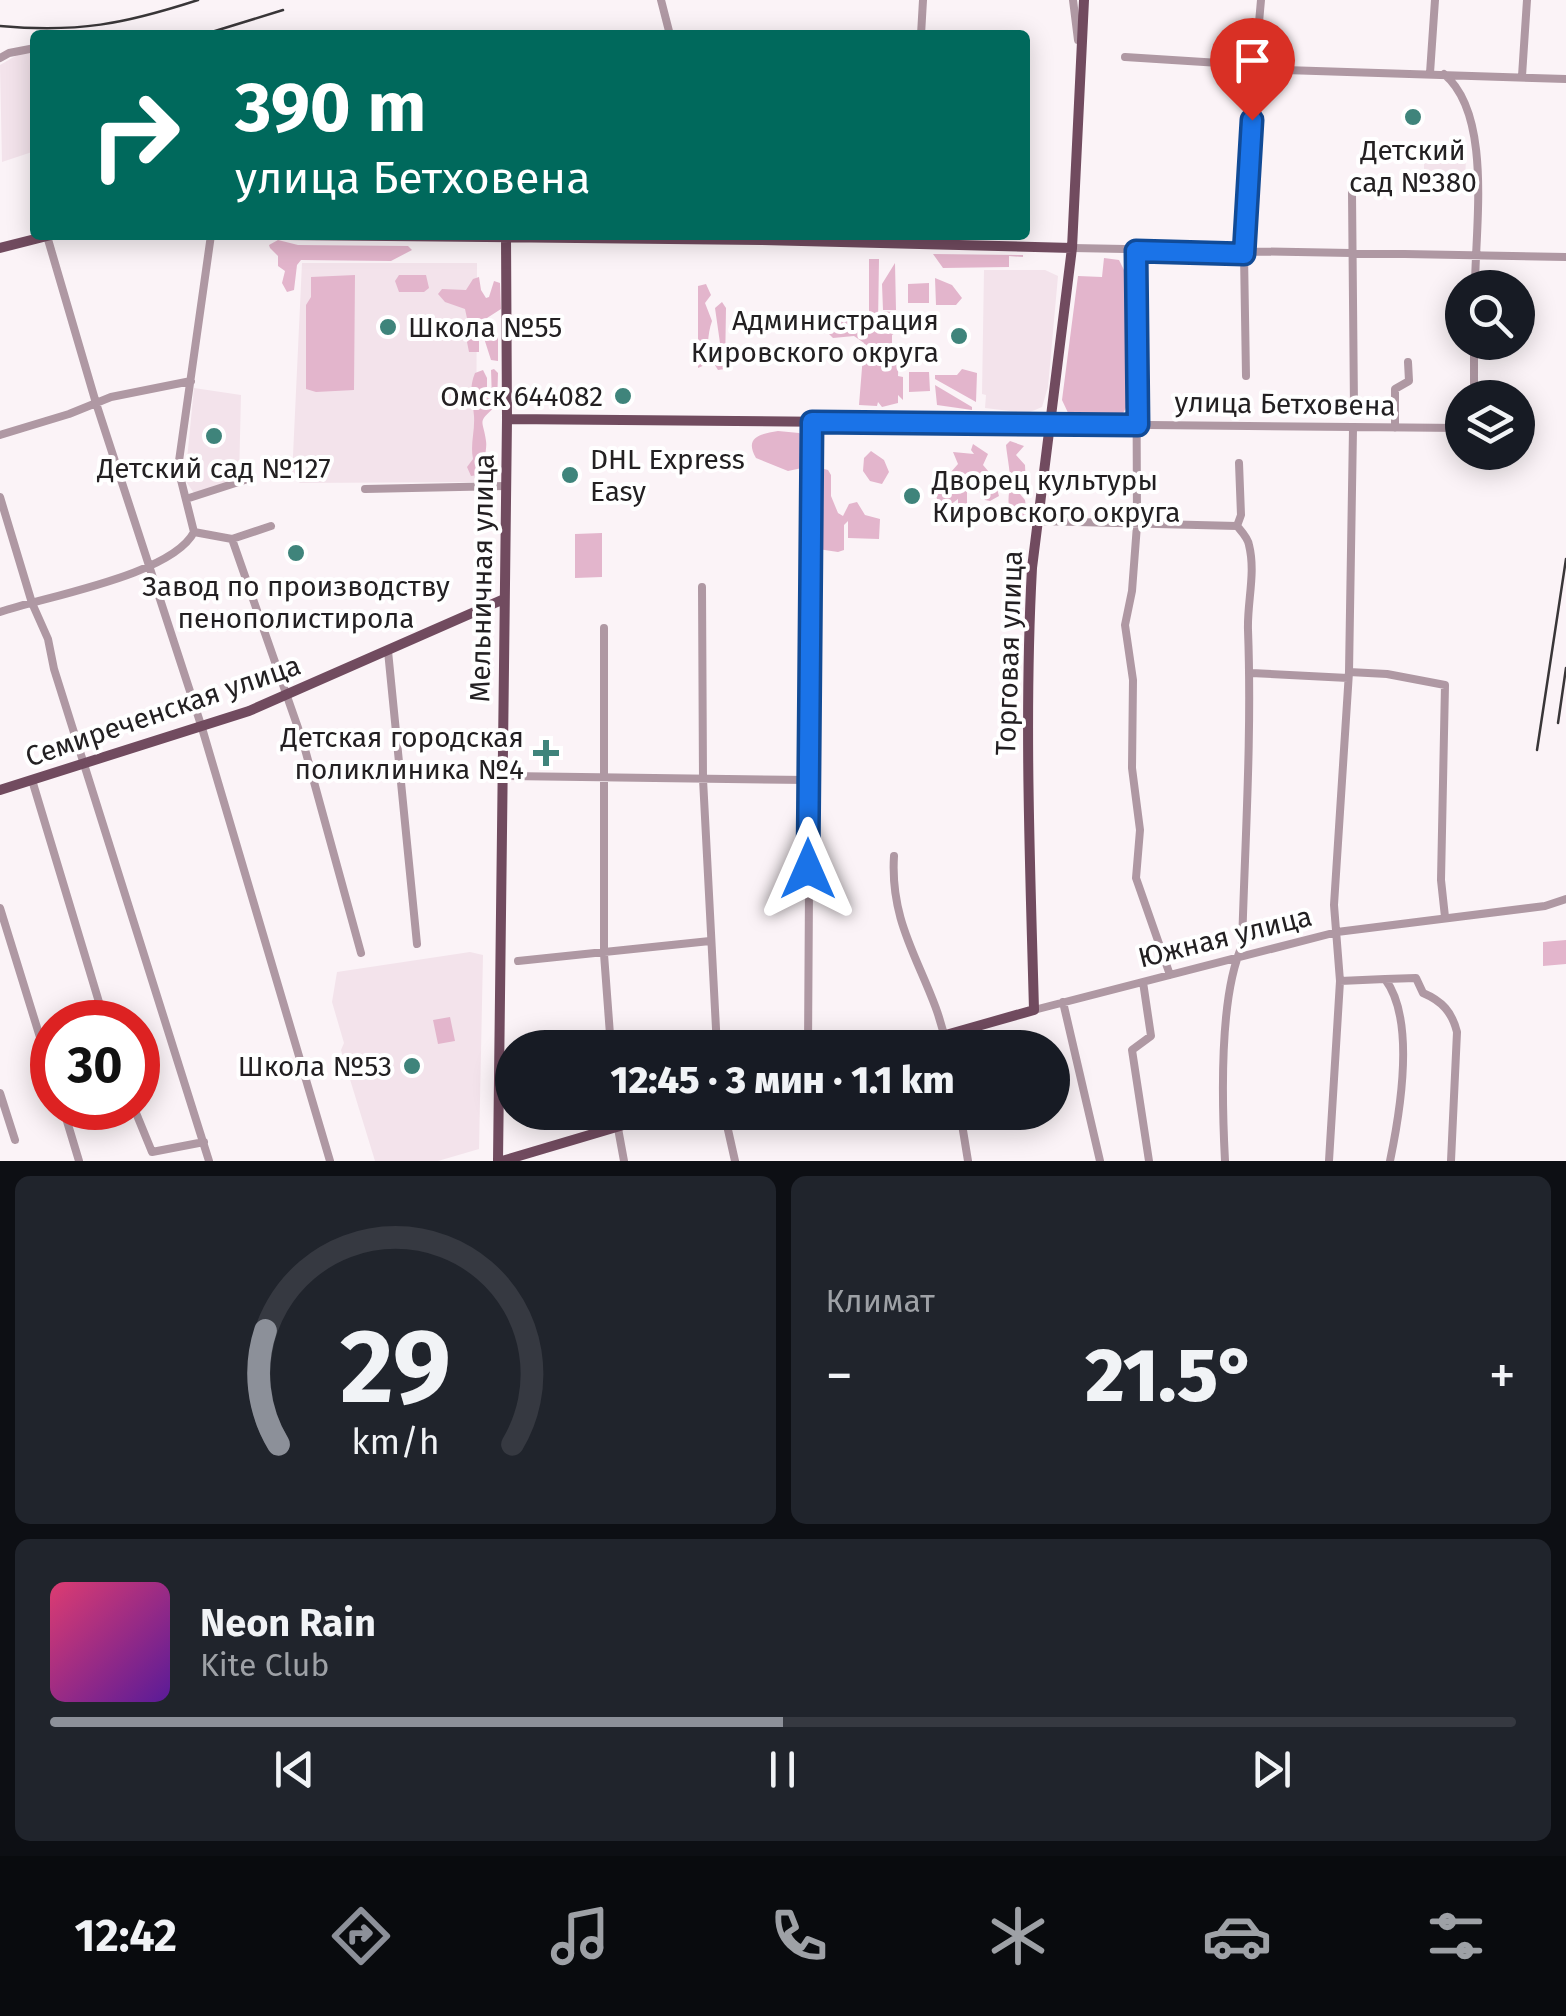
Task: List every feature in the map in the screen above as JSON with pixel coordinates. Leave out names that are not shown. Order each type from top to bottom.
[{"type":"main road","name":"Торговая улица","points":[[1034,1010],[1028,776],[1030,608],[1072,248],[1082,22],[1088,0]]},
{"type":"main road","points":[[0,248],[33,240]]},
{"type":"main road","name":"Мельничная улица","points":[[500,1161],[506,240]]},
{"type":"main road","points":[[912,240],[1072,248]]},
{"type":"main road","name":"улица Бетховена","points":[[507,419],[1052,424]]},
{"type":"main road","name":"Семиреченская улица","points":[[0,790],[202,728],[287,696],[504,599]]},
{"type":"main road","name":"Южная улица","points":[[977,1030],[1034,1010]]},
{"type":"main road","points":[[500,1161],[609,1130]]},
{"type":"street","points":[[661,0],[669,30]]},
{"type":"street","points":[[921,30],[923,0]]},
{"type":"street","points":[[1073,0],[1080,58]]},
{"type":"street","points":[[1246,376],[1244,254],[1253,98],[1251,65],[1261,0]]},
{"type":"street","points":[[1430,72],[1434,0]]},
{"type":"street","points":[[1522,76],[1527,0]]},
{"type":"street","points":[[0,58],[30,48]]},
{"type":"street","points":[[1126,57],[1251,65]]},
{"type":"street","points":[[1253,98],[1265,78],[1285,70],[1566,79]]},
{"type":"street","points":[[1444,74],[1460,90],[1472,124],[1476,168],[1475,270]]},
{"type":"street","points":[[1352,193],[1354,408]]},
{"type":"street","points":[[50,240],[96,403],[202,728],[330,1161]]},
{"type":"street","points":[[0,612],[150,566],[184,548],[194,532],[178,468],[210,240]]},
{"type":"street","points":[[1072,248],[1566,258]]},
{"type":"street","points":[[1136,251],[1136,525],[1132,591],[1125,625],[1133,680],[1132,768],[1140,830],[1136,878],[1170,975]]},
{"type":"street","points":[[1394,428],[1395,388],[1409,381],[1408,362]]},
{"type":"street","points":[[0,435],[120,394],[191,380]]},
{"type":"street","points":[[808,1030],[812,422]]},
{"type":"street","name":"улица Бетховена","points":[[1052,424],[1445,428]]},
{"type":"street","points":[[1329,1161],[1340,980],[1334,905],[1348,675],[1354,428]]},
{"type":"street","points":[[1237,526],[1241,514],[1239,463]]},
{"type":"street","points":[[186,499],[251,478]]},
{"type":"street","points":[[365,489],[506,486]]},
{"type":"street","points":[[0,497],[210,1161]]},
{"type":"street","points":[[1038,521],[1237,526]]},
{"type":"street","points":[[194,532],[232,539],[271,526]]},
{"type":"street","points":[[1224,1161],[1222,1100],[1227,1024],[1236,958],[1242,946],[1250,798],[1248,628],[1252,592],[1249,544],[1237,526]]},
{"type":"street","points":[[232,539],[322,805],[360,954]]},
{"type":"street","points":[[702,587],[703,779],[716,1030]]},
{"type":"street","points":[[604,628],[604,954],[609,1030]]},
{"type":"street","points":[[388,651],[416,944]]},
{"type":"street","points":[[1251,673],[1387,674],[1445,684],[1440,880],[1445,917]]},
{"type":"street","points":[[502,776],[808,780]]},
{"type":"street","points":[[32,780],[98,1000]]},
{"type":"street","points":[[894,856],[892,880],[899,920],[931,992],[943,1030]]},
{"type":"street","name":"Южная улица","points":[[1034,1010],[1338,932],[1545,906],[1566,898]]},
{"type":"street","points":[[0,908],[30,1005]]},
{"type":"street","points":[[518,961],[710,940]]},
{"type":"street","points":[[1340,980],[1416,978],[1423,994],[1441,1001],[1454,1021],[1457,1032],[1451,1161]]},
{"type":"street","points":[[1384,979],[1394,992],[1400,1012],[1403,1082],[1390,1161]]},
{"type":"street","points":[[1143,982],[1151,1036],[1132,1050],[1149,1161]]},
{"type":"street","points":[[1063,1002],[1100,1161]]},
{"type":"street","points":[[0,1093],[15,1140]]},
{"type":"street","points":[[69,1130],[79,1161]]},
{"type":"street","points":[[143,1130],[152,1152],[204,1142]]},
{"type":"street","points":[[616,1130],[624,1161]]},
{"type":"street","points":[[728,1130],[734,1161]]},
{"type":"street","points":[[963,1130],[968,1161]]},
{"type":"shaded area","points":[[30,53],[30,153],[2,162],[0,65],[19,54]]},
{"type":"shaded area","points":[[1424,156],[1466,157],[1465,183],[1424,182]]},
{"type":"shaded area","points":[[278,240],[298,245],[408,246],[412,250],[391,261],[301,260],[294,290],[287,292],[282,283],[285,271],[278,266],[278,256],[269,245]]},
{"type":"shaded area","points":[[933,254],[1023,255],[1023,257],[1009,256],[1009,267],[943,268]]},
{"type":"shaded area","points":[[1104,258],[1119,260],[1130,282],[1127,406],[1122,415],[1114,418],[1070,417],[1062,400],[1078,276],[1102,277]]},
{"type":"shaded area","points":[[869,259],[879,259],[878,323],[881,311],[892,312],[883,323],[898,313],[898,331],[892,335],[892,346],[899,348],[898,376],[903,377],[903,400],[898,395],[898,403],[882,407],[878,402],[877,406],[859,405],[864,343],[854,336],[833,338],[829,334],[830,313],[836,322],[869,320]]},
{"type":"shaded area","name":"Школа №55","points":[[302,263],[477,263],[476,482],[300,483],[292,477]]},
{"type":"shaded area","points":[[895,263],[896,310],[883,310],[882,284]]},
{"type":"shaded area","points":[[984,270],[1045,270],[1058,276],[1048,387],[1042,407],[1027,413],[985,408]]},
{"type":"shaded area","points":[[355,275],[354,390],[306,389],[306,305],[311,297],[311,277]]},
{"type":"shaded area","points":[[399,275],[426,275],[429,288],[424,292],[399,292],[395,281]]},
{"type":"shaded area","points":[[479,277],[486,298],[494,281],[500,283],[501,309],[487,318],[498,337],[498,361],[491,360],[483,335],[479,352],[469,352],[467,342],[471,337],[465,309],[445,302],[438,294],[442,289],[466,290]]},
{"type":"shaded area","points":[[935,278],[952,285],[962,298],[956,305],[936,305]]},
{"type":"shaded area","points":[[929,283],[929,303],[908,303],[908,284]]},
{"type":"shaded area","points":[[706,284],[711,295],[705,303],[712,321],[707,364],[698,368],[698,286]]},
{"type":"shaded area","points":[[722,302],[726,308],[725,369],[718,370],[713,362],[720,343],[715,308]]},
{"type":"shaded area","points":[[494,369],[498,373],[497,405],[482,422],[485,459],[496,464],[490,468],[488,480],[482,480],[478,475],[471,476],[467,467],[473,459],[472,385],[475,373],[483,370],[487,395],[492,400]]},
{"type":"shaded area","points":[[962,369],[977,373],[976,402],[935,379],[935,375],[957,375]]},
{"type":"shaded area","points":[[909,372],[929,372],[930,391],[909,392]]},
{"type":"shaded area","points":[[935,385],[972,407],[972,410],[937,405]]},
{"type":"shaded area","name":"Детский сад №127","points":[[194,388],[241,395],[239,478],[194,493],[185,480]]},
{"type":"shaded area","points":[[778,431],[799,433],[810,441],[802,468],[788,471],[756,458],[753,441]]},
{"type":"shaded area","points":[[1010,441],[1024,446],[1016,455],[1025,465],[1026,488],[1020,494],[1027,514],[1019,519],[1008,501],[1006,445]]},
{"type":"shaded area","points":[[973,444],[988,454],[983,465],[994,478],[999,496],[985,500],[972,481],[967,482],[967,507],[958,507],[958,499],[946,508],[940,507],[936,496],[946,479],[953,477],[951,472],[958,464],[953,452],[974,454]]},
{"type":"shaded area","points":[[871,451],[884,460],[889,472],[882,484],[870,481],[863,471],[864,458]]},
{"type":"shaded area","points":[[820,468],[831,475],[831,496],[838,513],[843,516],[849,504],[857,502],[865,515],[880,519],[879,539],[848,538],[848,521],[844,525],[844,550],[818,549]]},
{"type":"shaded area","points":[[602,533],[602,577],[575,578],[575,534]]},
{"type":"shaded area","points":[[1566,940],[1566,964],[1543,966],[1543,942]]},
{"type":"shaded area","name":"Школа №53","points":[[470,952],[483,955],[479,1149],[438,1161],[375,1161],[341,1050],[344,1043],[332,1002],[337,972]]},
{"type":"shaded area","points":[[450,1017],[455,1041],[438,1044],[433,1020]]},
{"type":"railway","points":[[0,26],[100,25],[198,0]]},
{"type":"railway","points":[[218,30],[283,10]]},
{"type":"railway","points":[[1537,750],[1566,559]]},
{"type":"railway","points":[[1558,723],[1566,668]]},
{"type":"place","name":"Детский сад №380","points":[[1413,117]]},
{"type":"place","name":"Школа №55","points":[[388,327]]},
{"type":"place","name":"Администрация Кировского округа","points":[[959,336]]},
{"type":"place","name":"Омск 644082","points":[[623,396]]},
{"type":"place","name":"Детский сад №127","points":[[214,436]]},
{"type":"place","name":"DHL Express Easy","points":[[570,475]]},
{"type":"place","name":"Дворец культуры Кировского округа","points":[[912,496]]},
{"type":"place","name":"Завод по производству пенополистирола","points":[[296,553]]},
{"type":"place","name":"Детская городская поликлиника №4","points":[[546,753]]},
{"type":"place","name":"Школа №53","points":[[412,1066]]},
{"type":"route","points":[[808,869],[812,422],[1138,425],[1136,251],[1244,254],[1252,120]]}]
